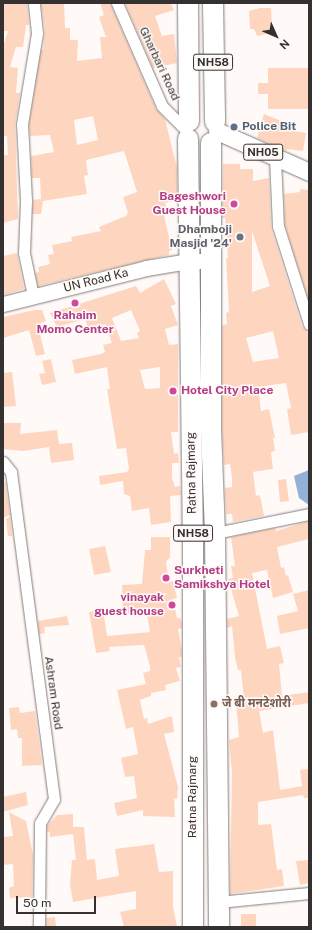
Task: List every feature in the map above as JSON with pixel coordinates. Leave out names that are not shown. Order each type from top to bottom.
[{"type":"highway","name":"Ratna Rajmarg","points":[[188,3],[189,261],[193,526],[192,927]]},
{"type":"highway","name":"Ratna Rajmarg","points":[[213,3],[214,132],[210,261],[211,429],[215,533],[219,927]]},
{"type":"highway","points":[[202,115],[214,132],[201,146],[188,130],[202,115]]},
{"type":"main road","name":"NH05","points":[[214,132],[309,172]]},
{"type":"street","points":[[33,296],[24,253],[26,200],[22,124],[37,33],[34,3]]},
{"type":"street","name":"Gharbari Road","points":[[117,3],[162,106],[188,130]]},
{"type":"street","points":[[275,158],[278,226],[309,324]]},
{"type":"street","name":"UN Road Ka","points":[[3,304],[146,268],[189,261],[210,261]]},
{"type":"street","name":"Ashram Road","points":[[3,462],[11,472],[54,799],[40,823],[39,927]]},
{"type":"street","points":[[215,533],[309,514]]},
{"type":"street","points":[[219,902],[309,893]]},
{"type":"water","points":[[309,470],[309,505],[299,498],[294,476]]},
{"type":"building","points":[[3,3],[27,3],[29,25],[26,25],[23,47],[16,47],[10,67],[18,68],[16,93],[20,93],[15,124],[18,219],[3,223],[3,155],[8,155],[7,136],[3,136],[3,47],[8,31],[3,31]]},
{"type":"building","points":[[41,3],[64,3],[65,28],[70,28],[70,40],[78,40],[77,61],[102,58],[100,37],[106,37],[99,17],[104,15],[100,3],[110,3],[156,109],[165,119],[177,168],[177,199],[165,203],[169,213],[164,215],[172,250],[169,251],[169,255],[38,286],[35,273],[39,272],[38,267],[50,264],[48,255],[54,254],[52,245],[72,241],[71,237],[101,231],[99,227],[126,216],[128,213],[123,197],[137,192],[124,151],[86,160],[88,175],[84,176],[87,194],[43,201],[41,214],[32,214],[33,200],[41,199],[40,178],[32,178],[31,156],[54,152],[50,135],[30,136],[29,124],[41,49],[43,50],[45,29]],"holes":[[[93,116],[98,140],[77,145],[74,120]]]},
{"type":"building","points":[[125,3],[171,3],[174,10],[155,16],[162,36],[174,34],[177,63],[153,68]]},
{"type":"building","points":[[260,8],[271,8],[272,25],[271,33],[257,36],[254,29],[250,29],[249,11]]},
{"type":"building","points":[[268,68],[309,68],[309,109],[268,109],[268,94],[258,94],[258,83],[268,83]]},
{"type":"building","points":[[264,114],[291,125],[288,130],[306,133],[303,151],[287,149],[287,151],[257,138]]},
{"type":"building","points":[[223,164],[240,164],[240,169],[253,169],[253,181],[269,178],[271,228],[302,326],[309,334],[309,432],[291,435],[287,409],[291,408],[286,383],[258,387],[261,411],[269,409],[275,438],[273,438],[275,451],[271,452],[273,469],[253,472],[256,496],[259,495],[261,500],[264,516],[233,522],[232,514],[226,514],[225,488],[232,487],[232,477],[230,464],[224,465],[222,429],[222,325],[227,324],[226,313],[229,312],[226,258],[228,258],[225,218],[222,218]],"holes":[[[252,231],[270,286],[252,292]],[[273,331],[279,358],[253,362],[246,338]]]},
{"type":"building","points":[[300,189],[309,190],[309,301],[285,225],[284,194],[300,192]]},
{"type":"building","points":[[17,253],[24,289],[3,295],[3,256]]},
{"type":"building","points":[[164,279],[176,304],[171,306],[178,325],[165,329],[169,345],[178,344],[178,432],[171,432],[174,454],[178,453],[179,463],[172,463],[172,478],[175,487],[180,486],[181,495],[170,496],[171,522],[151,525],[149,508],[132,511],[130,496],[124,494],[123,481],[100,485],[99,476],[127,472],[129,469],[126,448],[117,449],[107,389],[110,389],[107,367],[75,374],[72,360],[105,352],[103,345],[112,343],[105,324],[89,330],[85,319],[57,327],[50,313],[136,286],[140,293]],"holes":[[[131,310],[140,331],[137,333],[139,338],[121,341],[112,318]],[[160,367],[160,388],[145,389],[140,370]]]},
{"type":"building","points":[[34,310],[42,310],[46,321],[39,324],[38,327],[45,354],[36,356],[29,330],[3,338],[3,317]]},
{"type":"building","points":[[51,359],[56,382],[42,385],[39,374],[45,373],[42,361]]},
{"type":"building","points":[[12,372],[16,406],[3,407],[3,373]]},
{"type":"building","points":[[3,423],[21,423],[20,434],[57,430],[59,444],[72,443],[74,460],[51,463],[49,447],[23,451],[3,449]]},
{"type":"building","points":[[286,479],[289,501],[280,502],[278,480]]},
{"type":"building","points":[[3,482],[5,482],[10,515],[3,518]]},
{"type":"building","points":[[10,517],[12,536],[8,536],[6,519]]},
{"type":"building","points":[[309,521],[309,539],[277,547],[281,568],[284,567],[286,576],[288,575],[293,592],[273,598],[267,570],[252,573],[267,649],[280,646],[284,663],[279,664],[282,696],[309,692],[309,703],[259,711],[263,733],[273,730],[280,790],[302,786],[300,770],[309,769],[309,798],[304,798],[303,795],[258,802],[258,825],[271,824],[277,870],[282,869],[284,886],[230,894],[232,772],[229,740],[239,737],[236,701],[244,700],[241,670],[238,670],[235,657],[232,626],[227,628],[227,619],[239,616],[228,579],[233,578],[231,566],[235,566],[231,537],[275,528],[276,531]]},
{"type":"building","points":[[151,537],[170,537],[170,557],[166,562],[169,582],[173,581],[177,598],[173,599],[177,618],[180,618],[182,623],[182,628],[178,629],[182,657],[179,657],[181,667],[176,668],[180,681],[165,685],[166,690],[151,693],[151,696],[140,700],[144,719],[147,718],[148,724],[172,716],[174,732],[164,734],[178,787],[177,799],[174,798],[175,817],[143,816],[143,810],[117,816],[114,803],[137,798],[134,776],[125,777],[121,758],[138,754],[133,727],[126,729],[117,690],[146,684],[143,673],[150,671],[150,666],[144,645],[109,647],[110,651],[96,653],[89,612],[103,610],[107,636],[150,632],[146,610],[123,614],[122,585],[142,584],[145,550],[151,550]]},
{"type":"building","points":[[105,546],[111,572],[94,575],[89,549]]},
{"type":"building","points":[[309,590],[309,628],[280,634],[277,616],[298,611],[293,594]]},
{"type":"building","points":[[67,616],[69,625],[44,627],[45,633],[39,634],[38,621]]},
{"type":"building","points":[[19,707],[20,713],[35,711],[42,765],[22,766],[22,738],[18,738],[17,729],[11,730],[9,708]]},
{"type":"building","points":[[26,792],[28,805],[3,812],[3,797]]},
{"type":"building","points":[[9,812],[26,821],[33,855],[32,907],[29,907],[28,897],[10,898],[9,888],[14,886],[13,864],[3,865],[4,837],[13,836]]},
{"type":"building","points":[[73,814],[73,827],[84,827],[87,860],[95,859],[97,880],[119,876],[115,849],[154,844],[159,872],[173,871],[173,906],[177,927],[124,927],[120,912],[136,909],[136,891],[73,902],[70,884],[72,860],[76,860],[73,834],[50,837],[50,832],[47,832],[47,826],[57,815]]},
{"type":"building","points":[[309,860],[309,883],[300,885],[296,861]]},
{"type":"building","points":[[241,914],[256,914],[256,927],[241,927]]},
{"type":"building","points":[[55,917],[56,927],[46,927],[46,918]]},
{"type":"place","name":"Police Bit","points":[[234,127]]},
{"type":"place","name":"Bageshwori Guest House","points":[[234,204]]},
{"type":"place","name":"Dhamboji Masjid '24'","points":[[240,237]]},
{"type":"place","name":"Rahaim Momo Center","points":[[75,303]]},
{"type":"place","name":"Hotel City Place","points":[[173,391]]},
{"type":"place","name":"Surkheti Samikshya Hotel","points":[[166,578]]},
{"type":"place","name":"vinayak guest house","points":[[172,605]]},
{"type":"place","name":"जे बी मनटेशोरी","points":[[214,704]]}]
